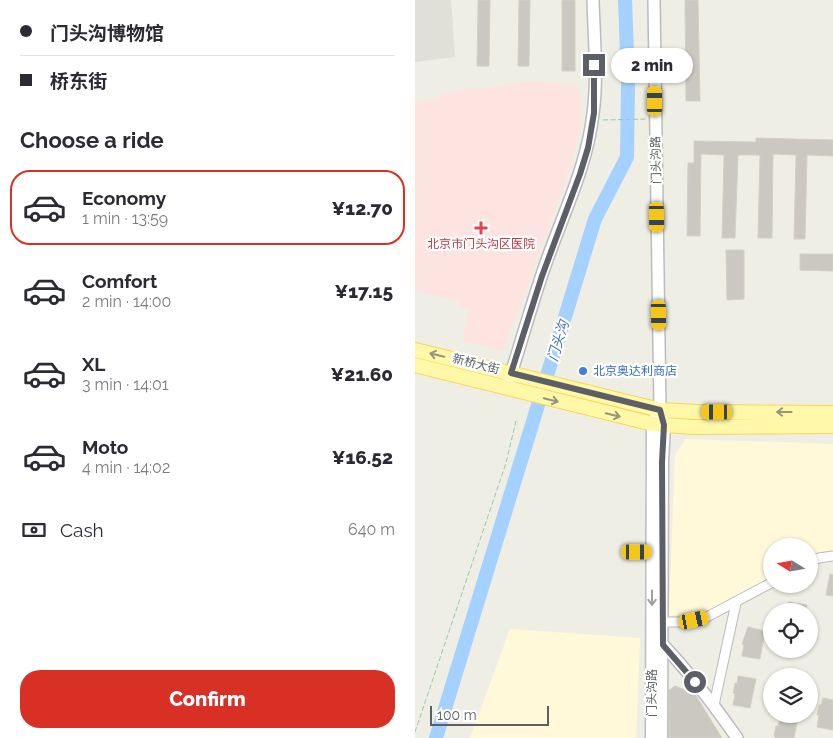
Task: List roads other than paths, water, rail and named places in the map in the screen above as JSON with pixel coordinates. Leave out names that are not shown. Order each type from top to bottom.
[{"type":"main road","name":"新桥大街","points":[[415,350],[660,410],[833,413]]},
{"type":"main road","name":"新桥大街","points":[[415,365],[658,425],[693,427],[833,426]]},
{"type":"main road","name":"门头沟路","points":[[660,410],[658,425],[657,645],[661,738]]},
{"type":"main road","name":"门头沟路","points":[[652,738],[657,645],[662,622],[657,552]]},
{"type":"street","points":[[506,388],[548,259],[588,148],[593,120],[595,81],[593,0]]},
{"type":"street","name":"门头沟路","points":[[654,0],[661,374],[660,410]]},
{"type":"street","points":[[818,558],[833,556]]},
{"type":"street","points":[[662,622],[683,622],[705,618],[763,588]]},
{"type":"street","points":[[714,705],[736,603]]},
{"type":"street","points":[[657,645],[676,659],[714,705],[737,738]]},
{"type":"lane","points":[[629,552],[657,552]]},
{"type":"waterway","name":"门头沟","points":[[436,738],[595,219],[627,157],[628,82],[625,0]]},
{"type":"place","name":"北京市门头沟区医院","points":[[481,228]]},
{"type":"place","name":"北京奥达利商店","points":[[583,371]]}]
